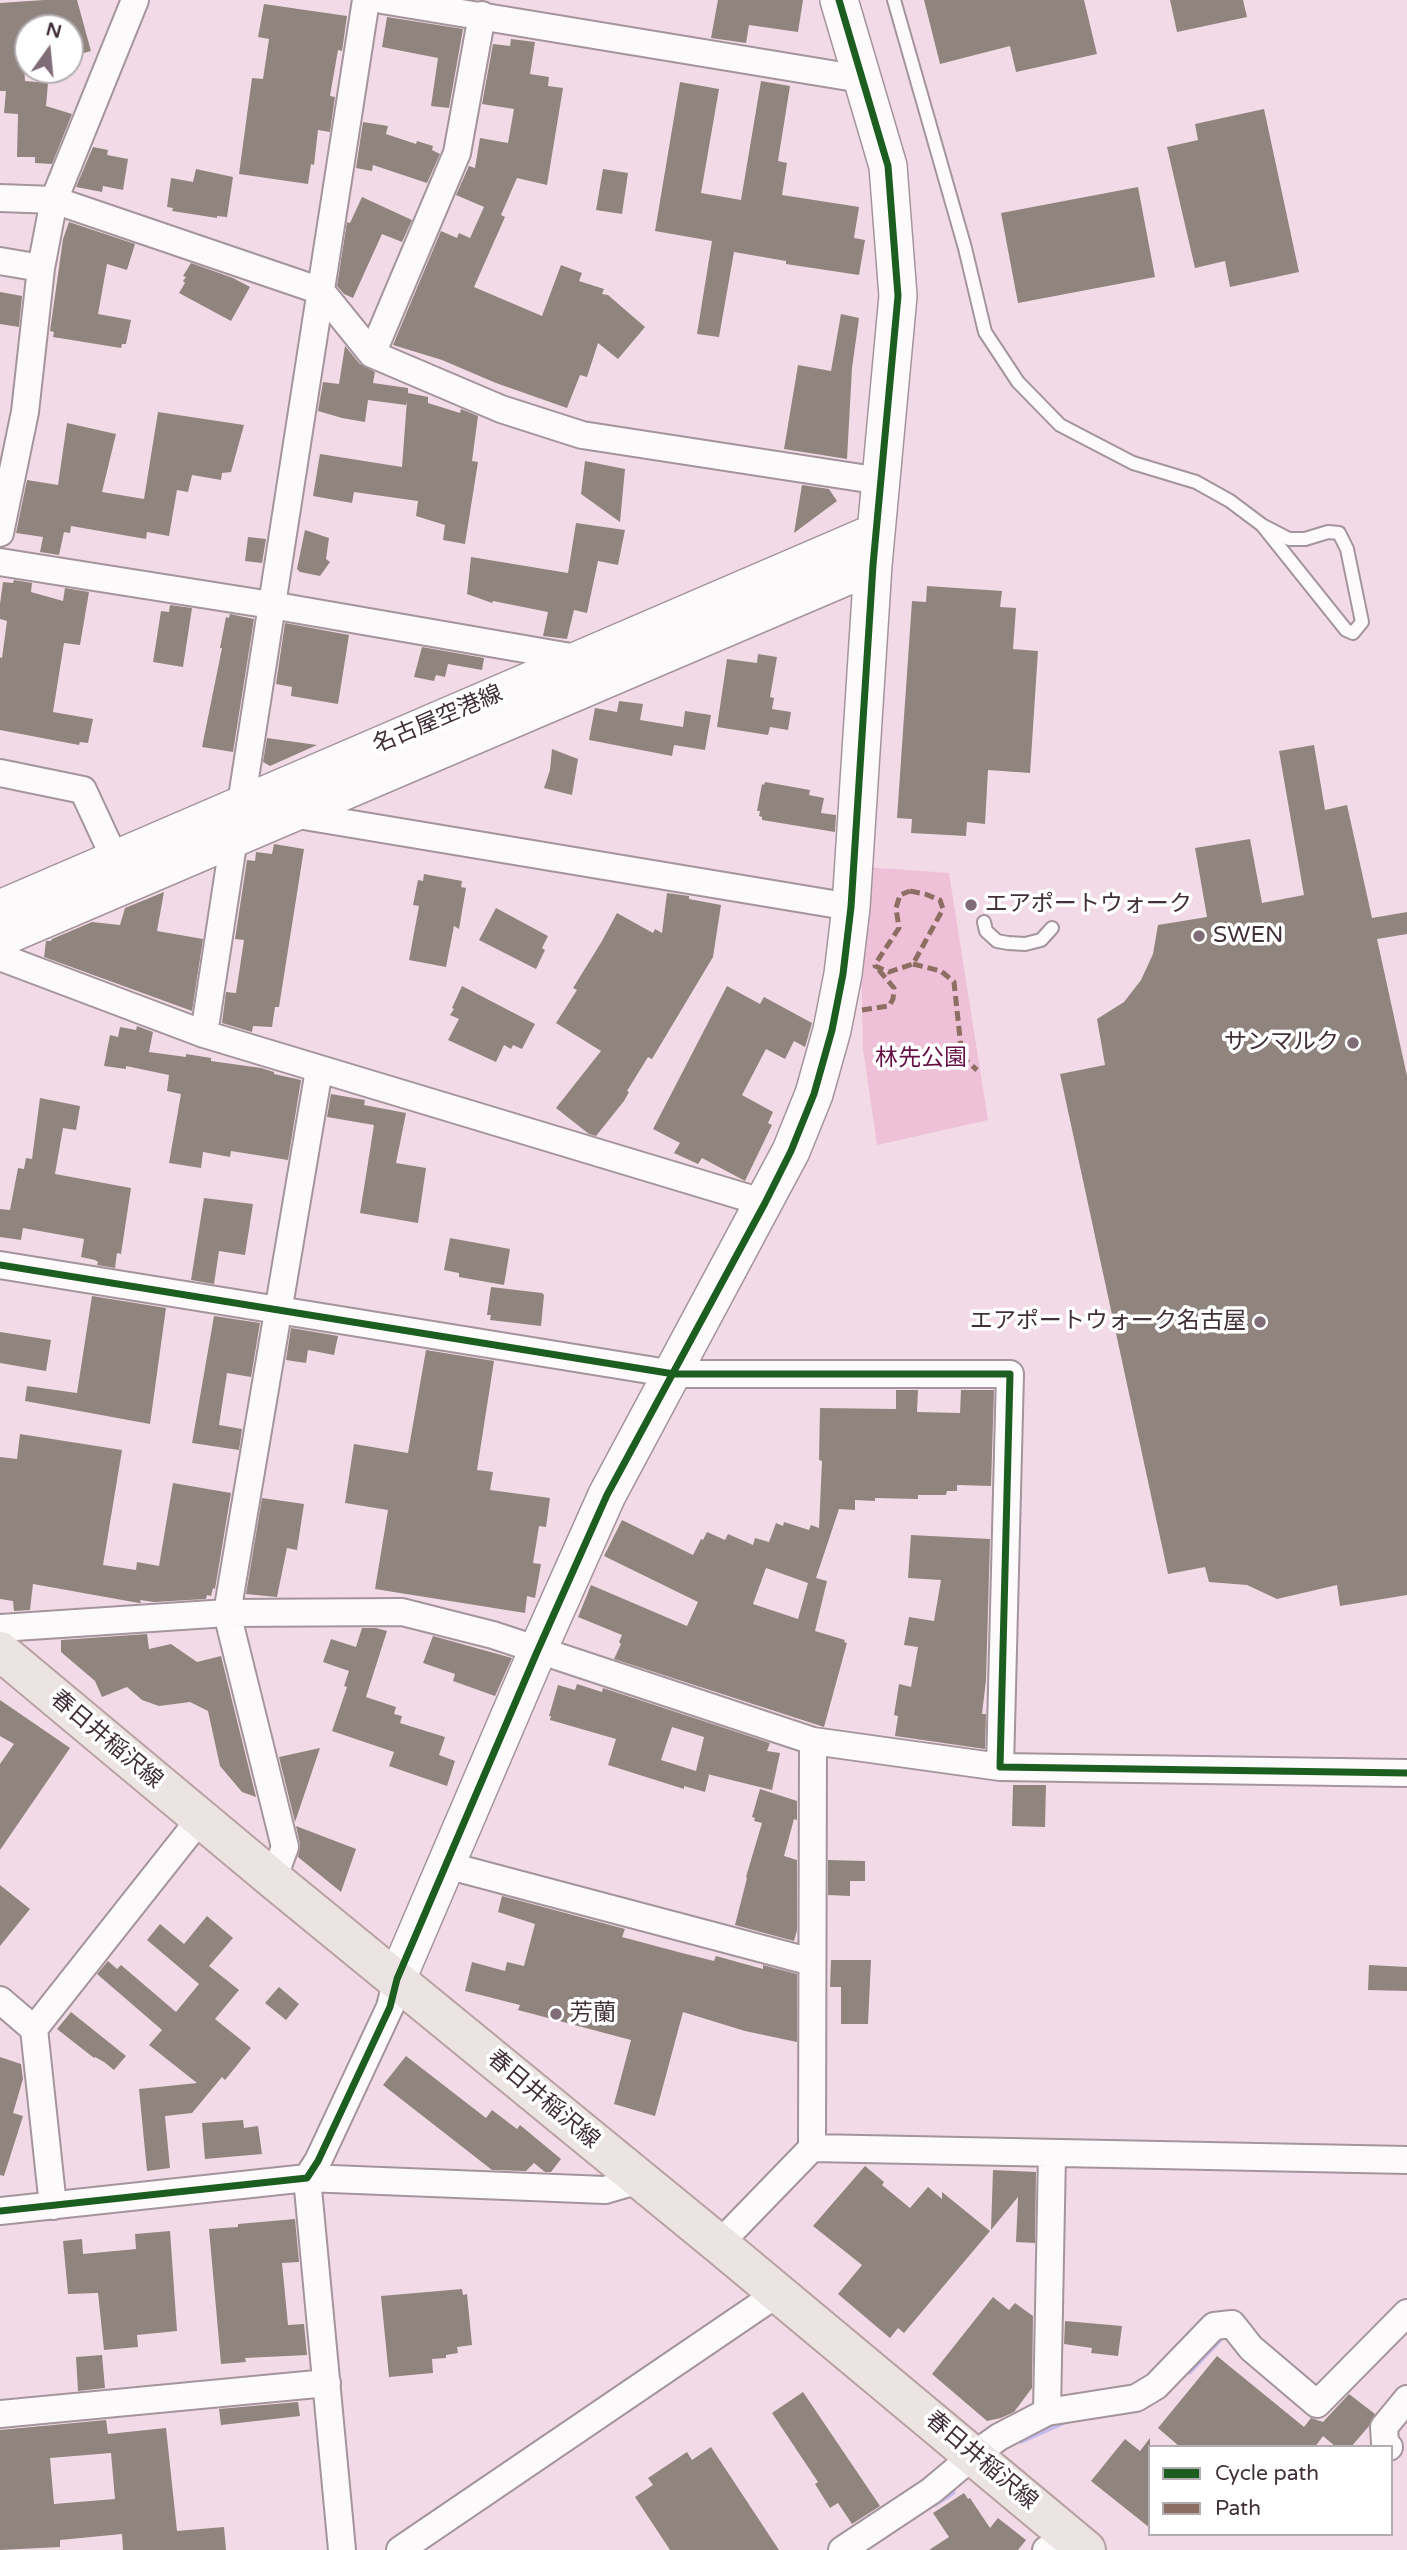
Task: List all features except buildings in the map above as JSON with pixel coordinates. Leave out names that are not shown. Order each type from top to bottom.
[{"type":"main road","name":"春日井稲沢線","points":[[0,1651],[200,1819],[974,2455],[1066,2545]]},
{"type":"street","points":[[0,533],[12,410],[54,200],[135,0]]},
{"type":"street","points":[[204,1034],[366,0]]},
{"type":"street","points":[[382,0],[862,79]]},
{"type":"street","points":[[342,2550],[307,2178],[318,2161],[390,2007],[397,1979],[607,1495],[791,1151],[814,1094],[832,1030],[843,974],[850,907],[874,549],[898,296],[888,166],[839,0]]},
{"type":"street","points":[[372,354],[457,153],[482,15]]},
{"type":"street","points":[[2,196],[54,200],[321,291],[372,354],[501,409],[582,435],[881,481]]},
{"type":"street","points":[[0,261],[41,268]]},
{"type":"street","name":"名古屋空港線","points":[[0,938],[238,821],[582,659],[874,549]]},
{"type":"street","name":"名古屋空港線","points":[[0,909],[115,859],[238,821],[292,814],[874,549]]},
{"type":"street","points":[[0,562],[271,605],[582,659]]},
{"type":"street","points":[[0,773],[83,790],[115,859]]},
{"type":"street","points":[[292,814],[850,907]]},
{"type":"street","points":[[0,957],[204,1034],[765,1203]]},
{"type":"street","points":[[273,1879],[285,1847],[227,1612],[318,1070]]},
{"type":"street","points":[[0,1265],[674,1374],[1010,1374],[1000,1766]]},
{"type":"street","points":[[0,1628],[227,1612],[402,1612],[493,1635],[537,1652],[813,1741],[1000,1766],[1407,1773]]},
{"type":"street","points":[[719,2244],[812,2148],[813,1741]]},
{"type":"street","points":[[34,2029],[200,1819]]},
{"type":"street","points":[[446,1865],[812,1962]]},
{"type":"street","points":[[0,2000],[34,2029],[53,2206]]},
{"type":"street","points":[[812,2148],[1407,2160]]},
{"type":"street","points":[[1047,2412],[1052,2154]]},
{"type":"street","points":[[0,2211],[307,2178],[605,2190],[639,2179]]},
{"type":"street","points":[[400,2550],[778,2293]]},
{"type":"street","points":[[842,2550],[931,2491],[999,2437],[1047,2412],[1136,2398],[1156,2386],[1214,2326],[1232,2324],[1251,2348],[1317,2404],[1407,2313]]},
{"type":"street","points":[[0,2414],[327,2383]]},
{"type":"street","points":[[1387,2445],[1384,2427],[1407,2399]]},
{"type":"street","points":[[1393,2450],[1407,2462]]},
{"type":"lane","points":[[894,0],[965,248],[985,332],[1018,382],[1060,425],[1133,463],[1196,482],[1230,501],[1262,525],[1289,539],[1305,539],[1328,532],[1339,533],[1347,549],[1362,622],[1353,633],[1346,630],[1262,525]]},
{"type":"lane","points":[[984,922],[986,931],[997,941],[1008,943],[1025,944],[1041,940],[1052,928]]},
{"type":"green space","name":"林先公園","points":[[865,867],[949,873],[988,1120],[877,1145],[863,1049],[861,965]]},
{"type":"waterway","points":[[1189,2371],[1219,2339]]},
{"type":"waterway","points":[[1021,2440],[1062,2422]]},
{"type":"waterway","points":[[935,2503],[952,2492]]},
{"type":"marked path","points":[[910,891],[940,900],[943,909],[913,964],[889,972],[875,966],[899,928],[896,908],[900,895],[910,891]]},
{"type":"marked path","points":[[913,964],[941,971],[954,982],[962,1057],[977,1070]]},
{"type":"marked path","points":[[862,1010],[889,1006],[893,999],[894,988],[878,969]]},
{"type":"cycle path","points":[[0,2211],[307,2178],[318,2161],[390,2007],[397,1979],[607,1495],[765,1203],[791,1151],[814,1094],[832,1030],[843,974],[851,907],[873,565],[898,296],[888,166],[839,0]]},
{"type":"cycle path","points":[[0,1265],[674,1374],[1010,1374],[1000,1767],[1407,1773]]},
{"type":"place","name":"エアポートウォーク","points":[[971,905]]},
{"type":"place","name":"SWEN","points":[[1199,936]]},
{"type":"place","name":"サンマルク","points":[[1353,1043]]},
{"type":"place","name":"エアポートウォーク名古屋","points":[[1260,1322]]},
{"type":"place","name":"芳蘭","points":[[556,2014]]}]
